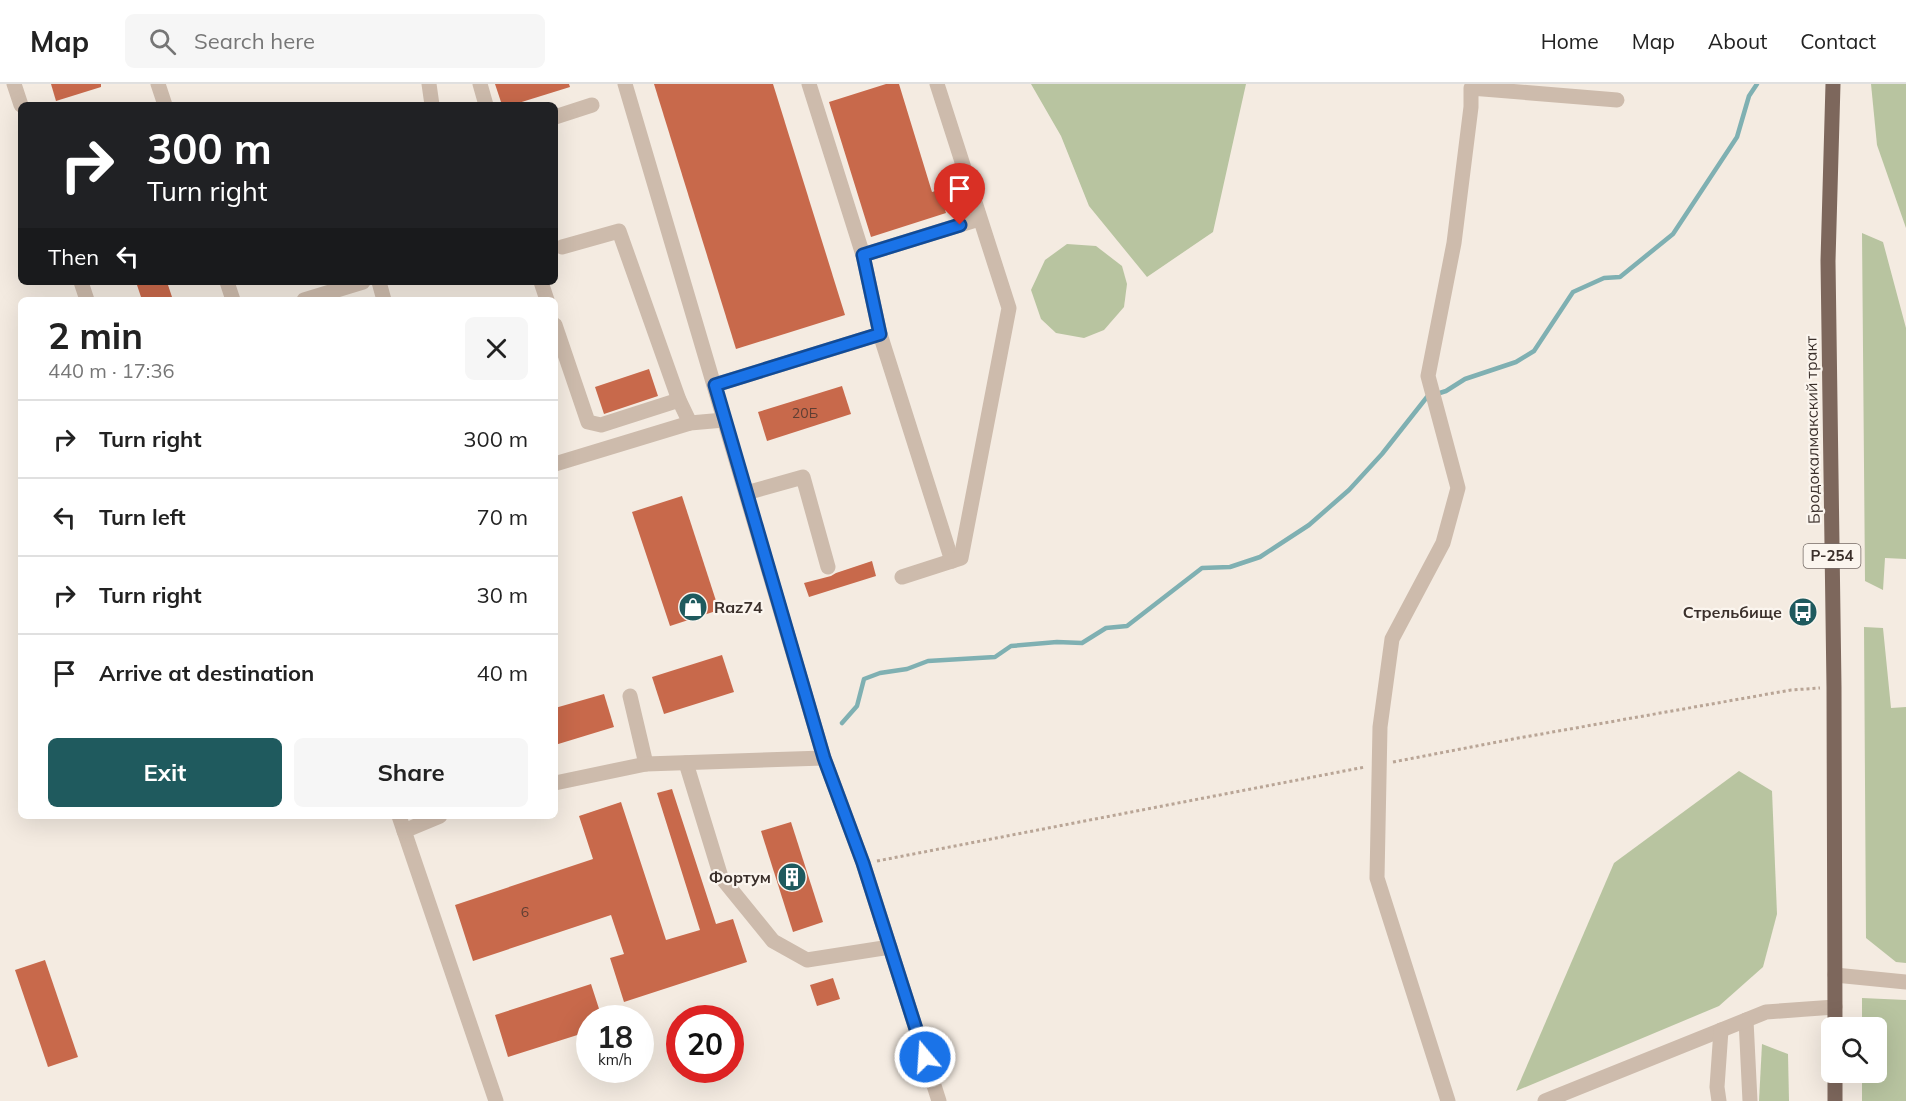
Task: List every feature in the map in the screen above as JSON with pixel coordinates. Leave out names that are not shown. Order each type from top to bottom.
[{"type":"main road","name":"Бродокалмакский тракт","points":[[1833,84],[1827,261],[1834,687],[1835,1017]]},
{"type":"main road","points":[[1835,1083],[1835,1101]]},
{"type":"street","points":[[14,84],[20,102]]},
{"type":"street","points":[[158,84],[164,102]]},
{"type":"street","points":[[429,84],[432,102]]},
{"type":"street","points":[[480,84],[485,102]]},
{"type":"street","points":[[625,84],[824,758],[863,863],[939,1101]]},
{"type":"street","points":[[809,84],[863,255],[880,334],[952,561]]},
{"type":"street","points":[[902,577],[962,558],[1009,308],[937,84]]},
{"type":"street","points":[[1448,1101],[1377,878],[1379,765],[1380,727],[1392,639],[1443,543],[1458,488],[1428,376],[1454,243],[1471,106],[1471,88],[1617,100]]},
{"type":"street","points":[[558,116],[592,105]]},
{"type":"street","points":[[863,255],[980,219]]},
{"type":"street","points":[[562,247],[620,231],[679,400],[690,423]]},
{"type":"street","points":[[314,297],[353,285]]},
{"type":"street","points":[[558,333],[588,422],[601,425],[679,400]]},
{"type":"street","points":[[715,385],[880,334]]},
{"type":"street","points":[[558,463],[690,423],[724,420]]},
{"type":"street","points":[[746,493],[803,477],[828,567]]},
{"type":"street","points":[[630,696],[646,764]]},
{"type":"street","points":[[558,782],[646,764],[824,758]]},
{"type":"street","points":[[686,763],[721,878],[773,941],[807,960],[890,947]]},
{"type":"street","points":[[423,819],[401,823],[496,1101]]},
{"type":"street","points":[[1835,975],[1906,982]]},
{"type":"street","points":[[1545,1101],[1766,1012],[1835,1007]]},
{"type":"street","points":[[1746,1020],[1750,1101]]},
{"type":"street","points":[[1719,1101],[1717,1087],[1721,1030]]},
{"type":"path","points":[[863,863],[1525,736],[1791,690],[1834,687]]},
{"type":"green space","points":[[1031,84],[1246,84],[1213,232],[1147,277],[1089,206],[1061,136]]},
{"type":"green space","points":[[1871,84],[1906,84],[1906,228],[1877,145]]},
{"type":"green space","points":[[1862,233],[1883,242],[1906,328],[1906,559],[1885,558],[1883,590],[1865,581]]},
{"type":"green space","points":[[1067,244],[1096,246],[1122,266],[1127,284],[1124,307],[1104,330],[1084,338],[1056,333],[1041,319],[1031,290],[1045,260]]},
{"type":"green space","points":[[1864,627],[1883,628],[1891,708],[1906,707],[1906,963],[1896,962],[1866,938]]},
{"type":"green space","points":[[1739,771],[1772,791],[1777,914],[1763,967],[1719,1006],[1516,1091],[1614,863]]},
{"type":"green space","points":[[1862,998],[1906,1000],[1906,1101],[1862,1101],[1862,1083],[1887,1083],[1887,1017],[1862,1017]]},
{"type":"green space","points":[[1762,1044],[1788,1054],[1789,1101],[1759,1101]]},
{"type":"building","points":[[51,84],[101,84],[101,87],[56,101]]},
{"type":"building","points":[[495,84],[569,84],[570,87],[522,102],[501,102]]},
{"type":"building","points":[[654,84],[773,84],[845,315],[736,349]]},
{"type":"building","points":[[886,84],[899,84],[932,192],[939,190],[946,213],[871,237],[829,102]]},
{"type":"building","points":[[137,285],[168,285],[172,297],[141,297]]},
{"type":"building","points":[[649,369],[658,396],[604,414],[595,387]]},
{"type":"building","points":[[842,386],[851,414],[767,441],[758,412]]},
{"type":"building","points":[[682,496],[719,610],[670,626],[632,512]]},
{"type":"building","points":[[872,561],[876,576],[809,597],[804,583]]},
{"type":"building","points":[[722,655],[734,692],[664,714],[652,677]]},
{"type":"building","points":[[604,694],[614,727],[558,744],[558,707]]},
{"type":"building","points":[[672,789],[716,924],[733,919],[747,962],[624,1002],[610,958],[624,954],[611,915],[473,961],[455,905],[593,859],[579,816],[621,802],[666,940],[700,930],[657,793]]},
{"type":"building","name":"Фортум","points":[[791,822],[823,922],[793,932],[761,831]]},
{"type":"building","points":[[45,960],[78,1057],[48,1067],[15,970]]},
{"type":"building","points":[[833,978],[840,999],[817,1006],[810,985]]},
{"type":"building","points":[[591,984],[598,1005],[576,1005],[576,1035],[508,1057],[495,1015]]},
{"type":"waterway","points":[[842,723],[857,706],[864,679],[880,673],[907,669],[928,661],[995,657],[1011,646],[1057,642],[1082,643],[1106,628],[1127,626],[1202,568],[1230,567],[1260,557],[1309,525],[1349,490],[1382,454],[1427,397],[1446,391],[1465,379],[1516,362],[1534,351],[1573,292],[1604,278],[1620,277],[1673,234],[1737,137],[1749,96],[1757,84]]},
{"type":"place","name":"Raz74","points":[[693,607]]},
{"type":"place","name":"Стрельбище","points":[[1803,612]]},
{"type":"place","name":"Фортум","points":[[792,877]]},
{"type":"route","points":[[925,1057],[863,863],[824,758],[715,385],[880,334],[863,255],[960,225]]}]
